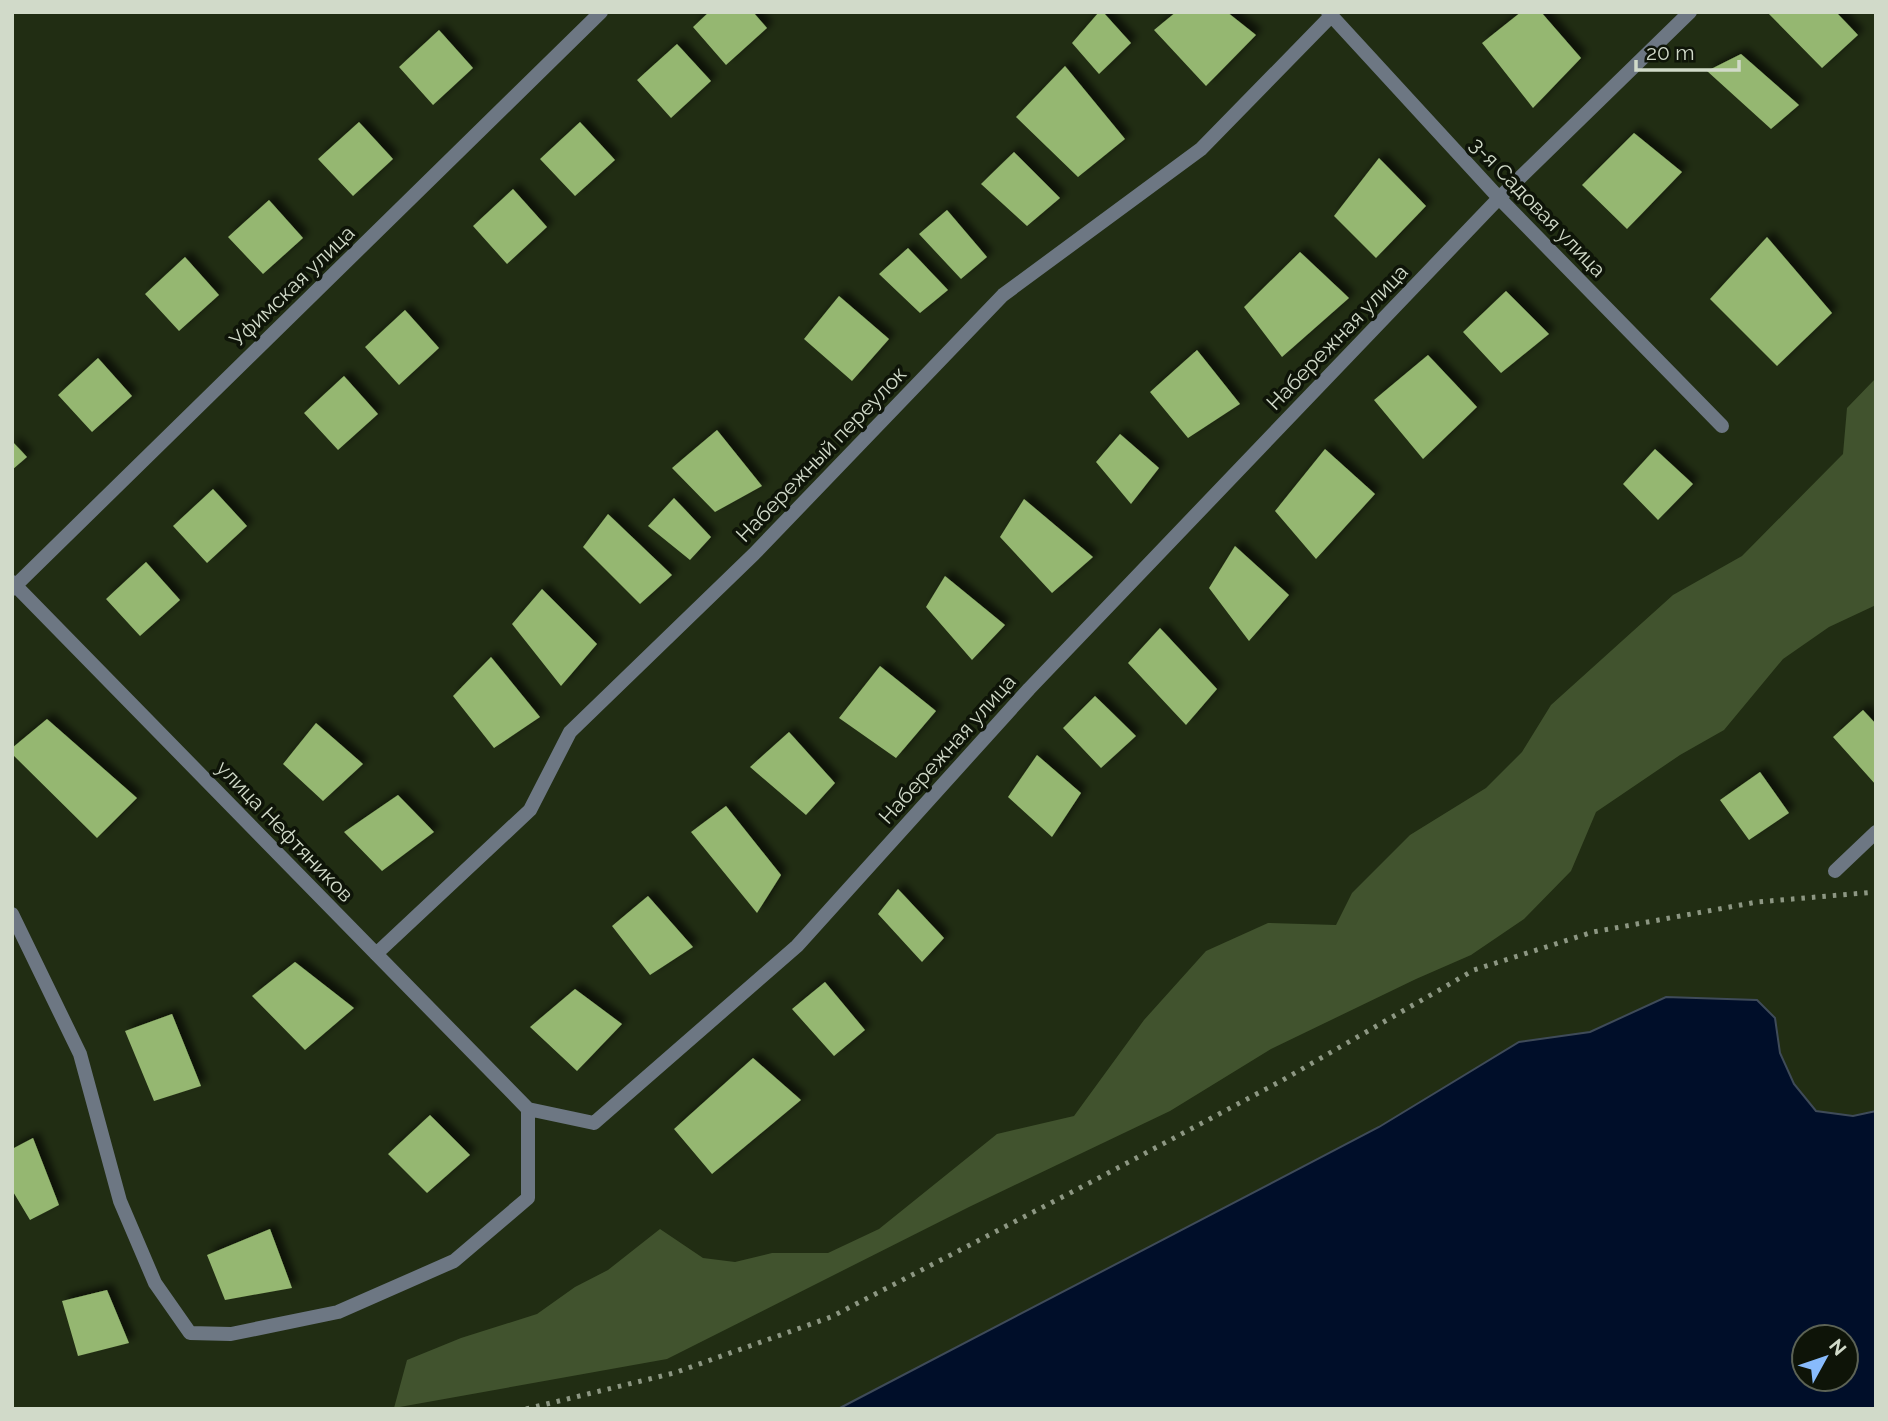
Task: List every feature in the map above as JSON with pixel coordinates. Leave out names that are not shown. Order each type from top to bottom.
[{"type":"street","name":"Уфимская улица","points":[[14,585],[601,12]]},
{"type":"street","name":"Набережная улица","points":[[528,1109],[594,1123],[797,946],[1029,689],[1499,198],[1690,12]]},
{"type":"street","name":"3-я Садовая улица","points":[[1330,14],[1499,198],[1722,426]]},
{"type":"street","name":"Набережный переулок","points":[[376,954],[530,810],[570,732],[754,554],[1003,295],[1202,149],[1330,14]]},
{"type":"street","name":"улица Нефтяников","points":[[14,585],[528,1109]]},
{"type":"street","points":[[1835,871],[1876,832]]},
{"type":"street","points":[[12,914],[80,1055],[120,1201],[155,1283],[190,1332],[231,1334],[338,1312],[454,1261],[528,1198],[528,1109]]},
{"type":"green space","points":[[1876,378],[1876,605],[1829,627],[1783,659],[1724,730],[1680,755],[1596,812],[1571,871],[1524,919],[1471,955],[1271,1049],[1170,1111],[969,1207],[667,1359],[394,1408],[407,1360],[461,1338],[537,1314],[575,1287],[608,1270],[660,1229],[703,1258],[735,1262],[772,1253],[828,1253],[879,1229],[997,1134],[1074,1116],[1144,1020],[1206,951],[1268,923],[1336,925],[1352,893],[1410,835],[1486,788],[1522,752],[1551,705],[1673,595],[1742,556],[1843,454],[1847,408]]},
{"type":"water","points":[[1666,997],[1757,1000],[1775,1018],[1780,1053],[1794,1084],[1816,1111],[1853,1116],[1876,1111],[1876,1409],[838,1409],[1379,1127],[1519,1042],[1590,1032]]},
{"type":"building","points":[[709,12],[753,12],[767,28],[726,65],[693,27]]},
{"type":"building","points":[[1099,12],[1103,12],[1131,43],[1099,74],[1072,43]]},
{"type":"building","points":[[1176,12],[1227,12],[1256,35],[1206,86],[1154,30]]},
{"type":"building","points":[[1521,12],[1541,12],[1581,58],[1533,108],[1482,43]]},
{"type":"building","points":[[1767,12],[1836,12],[1858,35],[1822,68]]},
{"type":"building","points":[[439,30],[473,68],[433,105],[399,67]]},
{"type":"building","points":[[677,44],[711,81],[671,118],[637,80]]},
{"type":"building","points":[[1741,54],[1799,105],[1771,129],[1707,71]]},
{"type":"building","points":[[1065,66],[1125,139],[1078,177],[1016,117]]},
{"type":"building","points":[[359,122],[393,159],[353,196],[318,159]]},
{"type":"building","points":[[580,122],[615,160],[575,196],[540,159]]},
{"type":"building","points":[[1634,133],[1682,172],[1627,229],[1582,185]]},
{"type":"building","points":[[1014,152],[1060,198],[1027,226],[981,184]]},
{"type":"building","points":[[1379,158],[1426,206],[1376,258],[1334,216]]},
{"type":"building","points":[[513,189],[547,227],[507,264],[473,226]]},
{"type":"building","points":[[269,200],[303,238],[263,274],[228,237]]},
{"type":"building","points":[[947,210],[987,257],[961,279],[919,234]]},
{"type":"building","points":[[1767,237],[1832,313],[1777,366],[1710,299]]},
{"type":"building","points":[[908,248],[948,290],[920,313],[879,274]]},
{"type":"building","points":[[1300,252],[1349,298],[1282,357],[1244,307]]},
{"type":"building","points":[[185,257],[219,295],[179,331],[145,294]]},
{"type":"building","points":[[1506,291],[1549,334],[1501,373],[1463,332]]},
{"type":"building","points":[[839,296],[889,339],[852,381],[804,339]]},
{"type":"building","points":[[405,310],[439,348],[399,385],[365,347]]},
{"type":"building","points":[[1197,350],[1240,404],[1188,438],[1150,392]]},
{"type":"building","points":[[1428,355],[1477,407],[1423,459],[1374,400]]},
{"type":"building","points":[[98,358],[132,396],[92,432],[58,395]]},
{"type":"building","points":[[344,376],[378,414],[338,450],[304,413]]},
{"type":"building","points":[[717,430],[762,486],[715,512],[672,468]]},
{"type":"building","points":[[1120,434],[1159,468],[1131,504],[1096,462]]},
{"type":"building","points":[[12,441],[27,457],[12,470]]},
{"type":"building","points":[[1325,449],[1375,494],[1316,559],[1275,511]]},
{"type":"building","points":[[1655,449],[1693,484],[1658,520],[1623,484]]},
{"type":"building","points":[[213,489],[247,526],[207,563],[173,526]]},
{"type":"building","points":[[674,498],[711,537],[690,560],[648,526]]},
{"type":"building","points":[[1024,499],[1093,557],[1052,593],[1000,537]]},
{"type":"building","points":[[608,514],[672,575],[640,604],[583,547]]},
{"type":"building","points":[[1235,546],[1289,595],[1249,641],[1209,588]]},
{"type":"building","points":[[146,562],[180,600],[140,636],[106,599]]},
{"type":"building","points":[[945,576],[1005,625],[972,660],[926,607]]},
{"type":"building","points":[[542,589],[597,644],[561,686],[512,624]]},
{"type":"building","points":[[1160,628],[1217,689],[1186,725],[1128,663]]},
{"type":"building","points":[[491,657],[540,717],[494,748],[453,696]]},
{"type":"building","points":[[880,666],[936,711],[896,758],[839,718]]},
{"type":"building","points":[[1095,696],[1136,736],[1101,768],[1063,728]]},
{"type":"building","points":[[1863,710],[1876,724],[1876,785],[1833,737]]},
{"type":"building","points":[[47,719],[137,798],[97,838],[12,754],[12,748]]},
{"type":"building","points":[[316,723],[363,764],[323,801],[283,764]]},
{"type":"building","points":[[789,732],[835,783],[806,815],[750,767]]},
{"type":"building","points":[[1037,755],[1081,793],[1052,837],[1008,797]]},
{"type":"building","points":[[1760,772],[1789,813],[1749,840],[1720,800]]},
{"type":"building","points":[[398,795],[434,832],[382,871],[344,832]]},
{"type":"building","points":[[726,806],[781,875],[757,913],[691,832]]},
{"type":"building","points":[[898,889],[944,938],[922,962],[878,914]]},
{"type":"building","points":[[648,896],[693,947],[650,975],[612,926]]},
{"type":"building","points":[[295,962],[354,1008],[305,1050],[252,996]]},
{"type":"building","points":[[825,982],[865,1030],[834,1056],[792,1009]]},
{"type":"building","points":[[575,989],[622,1024],[577,1071],[530,1027]]},
{"type":"building","points":[[172,1014],[201,1086],[154,1101],[125,1031]]},
{"type":"building","points":[[753,1058],[801,1100],[712,1174],[674,1129]]},
{"type":"building","points":[[430,1115],[470,1155],[427,1193],[388,1154]]},
{"type":"building","points":[[33,1138],[59,1205],[30,1220],[12,1190],[12,1149]]},
{"type":"building","points":[[270,1229],[292,1288],[225,1300],[207,1255]]},
{"type":"building","points":[[107,1290],[129,1343],[78,1356],[62,1301]]},
{"type":"railway","points":[[526,1409],[674,1373],[831,1317],[1281,1081],[1474,970],[1593,932],[1757,902],[1876,892]]}]
